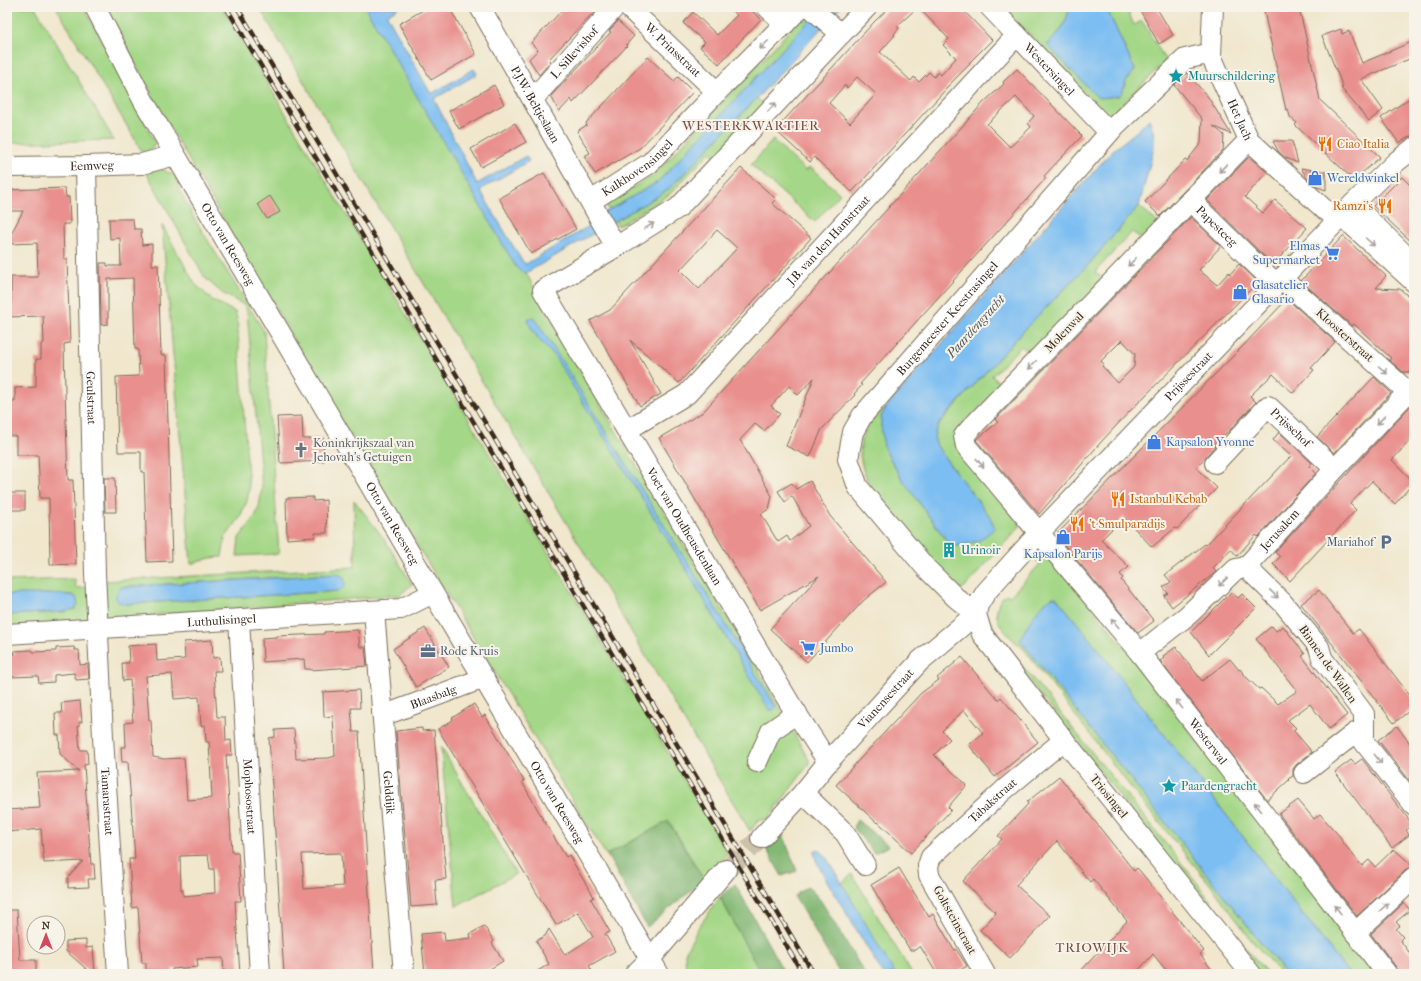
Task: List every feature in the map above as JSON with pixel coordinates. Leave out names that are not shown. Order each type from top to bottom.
[{"type":"street","name":"Otto van Reesweg","points":[[96,7],[143,100],[343,456],[432,593],[655,966]]},
{"type":"street","name":"P.J.W. Beltjeslaan","points":[[480,7],[593,204]]},
{"type":"street","name":"L. Sillevishof","points":[[533,99],[615,7]]},
{"type":"street","name":"W. Prinsstraat","points":[[628,7],[716,92]]},
{"type":"street","points":[[767,7],[785,24]]},
{"type":"street","name":"Kalkhovensingel","points":[[614,242],[593,204],[650,163],[716,92],[801,7]]},
{"type":"street","points":[[810,7],[834,28]]},
{"type":"street","points":[[614,242],[678,208],[834,28],[867,7]]},
{"type":"street","name":"Westersingel","points":[[990,7],[1109,132]]},
{"type":"street","name":"Het Jach","points":[[1213,7],[1211,56],[1249,140],[1324,209],[1346,211]]},
{"type":"street","name":"J.B. van den Hamstraat","points":[[627,430],[687,394],[1017,35]]},
{"type":"street","name":"Burgemeester Keestrasingel","points":[[976,614],[956,598],[925,567],[858,487],[848,459],[853,432],[862,416],[1109,132],[1185,59],[1203,55],[1211,56]]},
{"type":"street","name":"Molenwal","points":[[1039,533],[966,446],[964,436],[1249,140]]},
{"type":"street","name":"Prijssestraat","points":[[976,614],[978,605],[986,592],[1039,533],[1346,211],[1396,162],[1414,148]]},
{"type":"street","name":"Eemweg","points":[[7,167],[142,164],[175,155]]},
{"type":"street","name":"Geulstraat","points":[[86,166],[95,573],[98,629]]},
{"type":"street","name":"Papesteeg","points":[[1191,201],[1279,281]]},
{"type":"street","points":[[1346,211],[1414,264]]},
{"type":"street","points":[[1346,211],[1352,225],[1414,282]]},
{"type":"street","name":"Voet van Oudheusdenlaan","points":[[614,242],[543,290],[797,713],[828,762]]},
{"type":"street","name":"Kloosterstraat","points":[[1279,281],[1408,392]]},
{"type":"street","name":"Jerusalem","points":[[1140,653],[1188,615],[1236,569],[1246,567],[1335,469],[1408,392]]},
{"type":"street","name":"Prijssehof","points":[[1215,463],[1268,406],[1335,469]]},
{"type":"street","name":"Westerwal","points":[[1039,533],[1140,653],[1387,974]]},
{"type":"street","name":"Binnen de Wallen","points":[[1246,567],[1282,602],[1319,647],[1322,658],[1364,714],[1364,742],[1414,805]]},
{"type":"street","name":"Luthulisingel","points":[[7,634],[401,609],[432,593]]},
{"type":"street","name":"Gelddijk","points":[[374,611],[404,974]]},
{"type":"street","name":"Triosingel","points":[[976,614],[982,634],[1064,740],[1251,974]]},
{"type":"street","name":"Vianensestraat","points":[[760,838],[803,793],[828,762],[920,661],[976,614]]},
{"type":"street","name":"Mophosostraat","points":[[239,620],[260,974]]},
{"type":"street","name":"Tamarastraat","points":[[98,629],[103,737],[118,974]]},
{"type":"street","name":"Blaasbalg","points":[[382,712],[393,712],[484,678]]},
{"type":"street","points":[[757,762],[771,731],[797,713]]},
{"type":"street","points":[[1304,772],[1355,733],[1364,732]]},
{"type":"street","name":"Tabakstraat","points":[[928,866],[931,857],[936,852],[1004,790],[1064,740]]},
{"type":"street","points":[[803,793],[845,833],[865,865]]},
{"type":"street","name":"Goltsteinstraat","points":[[928,866],[929,875],[985,974]]},
{"type":"street","points":[[635,974],[655,966],[726,870]]},
{"type":"street","points":[[1355,933],[1414,878]]},
{"type":"green space","points":[[7,7],[35,7],[114,140],[7,143]]},
{"type":"green space","points":[[56,7],[84,7],[155,142],[152,149],[143,153]]},
{"type":"green space","points":[[106,7],[222,7],[728,853],[704,880],[669,821],[606,855],[331,404],[161,112]]},
{"type":"green space","points":[[259,7],[365,7],[385,37],[518,263],[526,273],[582,374],[757,668],[809,760],[809,764],[768,819],[759,820],[750,831]]},
{"type":"green space","points":[[1003,7],[1069,7],[1067,18],[1059,32],[1047,45],[1122,93],[1126,81],[1135,70],[1106,7],[1126,7],[1134,25],[1142,21],[1166,61],[1108,117]]},
{"type":"green space","points":[[805,14],[811,19],[658,182],[609,210],[605,203],[653,176]]},
{"type":"green space","points":[[757,98],[765,106],[717,159],[710,152],[670,194],[618,226],[615,221],[668,190]]},
{"type":"green space","points":[[773,140],[806,171],[810,167],[840,194],[815,222],[751,165]]},
{"type":"green space","points":[[161,169],[176,176],[179,189],[194,218],[264,331],[279,554],[237,556],[239,538],[255,517],[259,507],[262,488],[247,311],[244,305],[222,293],[205,278],[145,170]]},
{"type":"green space","points":[[1139,206],[1159,224],[1144,241],[1132,232],[1095,272],[1106,281],[1032,355],[1021,346],[992,376],[1002,385],[955,432],[953,436],[956,445],[1021,525],[967,585],[962,589],[955,587],[906,533],[871,487],[863,470],[860,456],[861,440],[870,422],[887,406],[881,417],[884,448],[900,476],[949,544],[992,521],[942,454],[934,437],[936,430],[940,423],[1026,328],[1089,264]]},
{"type":"green space","points":[[162,225],[195,284],[212,300],[235,312],[237,318],[249,490],[247,501],[239,519],[225,538],[222,557],[210,558],[191,564]]},
{"type":"green space","points":[[354,500],[385,540],[412,584],[400,595],[105,619],[103,581],[355,567]],"holes":[[[337,574],[340,591],[126,604],[116,599],[120,587]]]},
{"type":"green space","points":[[1041,557],[1049,557],[1115,635],[1377,974],[1349,974],[1095,645],[1046,601],[1025,629],[1164,821],[1286,974],[1281,974],[1253,942],[1209,883],[1143,803],[1023,648],[1004,630],[1000,623],[997,616],[997,609],[1000,601],[1006,594],[1010,596],[1040,564],[1036,560]]},
{"type":"green space","points":[[75,579],[76,588],[89,587],[92,623],[7,629],[7,615],[63,612],[78,602],[72,595],[7,595],[7,581]]},
{"type":"green space","points":[[991,622],[1012,653],[1195,880],[1239,940],[1268,974],[1258,974],[985,624]]},
{"type":"green space","points":[[441,747],[516,874],[456,906]]},
{"type":"green space","points":[[857,820],[889,846],[874,853],[853,827]]},
{"type":"green space","points":[[668,821],[704,880],[647,927],[607,855]]},
{"type":"green space","points":[[781,830],[797,871],[782,876],[764,845]]},
{"type":"green space","points":[[852,874],[912,974],[886,974],[836,889]]},
{"type":"green space","points":[[735,884],[785,974],[761,974],[720,897]]},
{"type":"green space","points":[[808,886],[821,901],[865,974],[840,974],[794,896]]},
{"type":"green space","points":[[720,897],[761,974],[686,974],[685,953],[698,928]]},
{"type":"water","points":[[365,7],[381,7],[382,9],[385,7],[399,7],[387,15],[431,94],[474,69],[477,74],[434,99],[477,184],[526,156],[529,161],[480,190],[522,261],[526,264],[589,226],[588,222],[658,182],[822,7],[841,7],[757,98],[668,190],[526,273],[521,272],[516,267]]},
{"type":"water","points":[[1069,7],[1106,7],[1135,70],[1126,81],[1122,93],[1119,96],[1097,97],[1047,45],[1062,28],[1067,18]]},
{"type":"water","points":[[1149,119],[1154,134],[1154,148],[1139,206],[1089,264],[1026,328],[940,422],[936,430],[934,437],[942,454],[990,517],[995,528],[979,541],[953,547],[949,544],[900,476],[884,448],[881,417],[887,406],[1112,151],[1137,131]]},
{"type":"water","points":[[533,317],[722,618],[776,707],[773,710],[769,710],[687,571],[553,354],[534,333],[528,319]]},
{"type":"water","points":[[337,574],[344,577],[345,586],[340,591],[126,604],[118,602],[116,596],[120,587]]},
{"type":"water","points":[[7,595],[72,595],[76,597],[78,604],[75,609],[63,612],[7,615]]},
{"type":"water","name":"Paardengracht","points":[[1053,597],[1056,597],[1095,645],[1349,974],[1286,974],[1020,640],[1038,610]]},
{"type":"water","points":[[818,849],[832,866],[895,974],[883,974],[824,876],[816,860],[814,852]]},
{"type":"building","points":[[428,7],[449,7],[476,54],[431,80],[399,24]]},
{"type":"building","points":[[565,7],[600,7],[549,59],[551,61],[539,75],[529,59],[538,50],[531,43]]},
{"type":"building","points":[[728,7],[748,7],[761,19],[719,64],[700,47],[705,42],[683,23],[693,12],[717,35],[737,15]]},
{"type":"building","points":[[890,7],[918,7],[960,7],[992,40],[969,63],[970,64],[946,88],[852,192],[814,157],[810,162],[775,130],[875,21]],"holes":[[[918,7],[949,39],[943,45],[956,58],[941,75],[938,72],[934,77],[929,72],[919,82],[914,77],[911,81],[880,52],[895,35],[894,34],[899,28],[897,26]],[[857,77],[876,94],[850,123],[829,103],[845,85],[847,88]]]},
{"type":"building","points":[[1138,7],[1156,7],[1173,35],[1159,44]]},
{"type":"building","points":[[1263,7],[1299,7],[1320,100],[1380,157],[1354,180],[1295,125],[1297,123],[1290,117],[1288,109],[1286,110]]},
{"type":"building","points":[[618,21],[634,36],[626,45],[627,46],[573,103],[571,99],[559,112],[551,96],[611,32],[609,31]]},
{"type":"building","points":[[1341,29],[1342,34],[1349,31],[1362,63],[1414,41],[1414,57],[1361,79],[1383,110],[1369,121],[1341,88],[1343,87],[1322,36]]},
{"type":"building","points":[[648,57],[674,81],[678,77],[693,92],[640,148],[595,174],[584,156],[590,153],[577,131],[587,125],[586,123]]},
{"type":"building","points":[[1017,69],[1082,136],[1044,176],[1046,178],[860,384],[862,385],[854,394],[855,395],[822,429],[810,457],[786,446],[814,378],[798,395],[789,386],[771,406],[780,414],[764,431],[755,424],[740,440],[772,496],[769,509],[761,514],[778,542],[787,536],[790,541],[809,526],[792,496],[785,502],[778,491],[792,483],[796,489],[810,481],[830,516],[886,582],[863,601],[807,662],[770,629],[819,576],[760,610],[659,438],[703,412],[984,102],[1004,84],[1003,82]],"holes":[[[1016,97],[1034,116],[1028,123],[1031,127],[1010,147],[987,124]]]},
{"type":"building","points":[[1187,73],[1208,97],[1231,134],[1213,126],[1224,135],[1223,150],[1160,216],[1145,202],[1185,160],[1187,161],[1201,143],[1202,119],[1174,85]]},
{"type":"building","points":[[494,85],[504,104],[459,129],[449,111]]},
{"type":"building","points":[[1414,95],[1414,134],[1399,143],[1381,118]]},
{"type":"building","points":[[515,123],[526,142],[481,167],[471,149]]},
{"type":"building","points":[[1273,141],[1292,141],[1298,163],[1286,158],[1278,151]]},
{"type":"building","points":[[1249,157],[1267,172],[1245,197],[1263,213],[1275,200],[1307,228],[1273,265],[1207,200]]},
{"type":"building","points":[[741,168],[776,199],[772,203],[811,238],[679,383],[630,340],[661,394],[640,406],[590,321],[610,310]],"holes":[[[717,230],[737,248],[699,289],[680,270]]]},
{"type":"building","points":[[1301,168],[1326,172],[1326,190],[1317,187],[1307,178]]},
{"type":"building","points":[[544,173],[576,229],[531,254],[499,198]]},
{"type":"building","points":[[1402,177],[1414,189],[1414,244],[1373,206]]},
{"type":"building","points":[[65,188],[66,197],[69,197],[70,224],[63,224],[64,259],[67,259],[70,343],[64,344],[65,391],[68,480],[73,480],[76,564],[50,565],[49,498],[40,498],[38,455],[16,455],[16,436],[7,436],[7,401],[15,401],[15,388],[36,387],[36,359],[41,359],[41,344],[44,343],[43,316],[7,317],[7,305],[11,305],[11,277],[38,277],[37,243],[10,244],[10,236],[23,211],[7,211],[7,190]]},
{"type":"building","points":[[270,196],[280,212],[267,219],[258,204]]},
{"type":"building","points":[[1191,217],[1221,246],[1199,270],[1217,285],[1239,264],[1258,282],[1130,411],[1101,442],[1039,514],[976,440],[998,422],[995,420]],"holes":[[[1122,340],[1135,354],[1134,367],[1118,383],[1102,366],[1104,364],[1101,361]]]},
{"type":"building","points":[[109,219],[133,219],[134,229],[141,229],[142,245],[152,244],[152,265],[158,265],[161,355],[166,355],[172,561],[147,562],[144,472],[141,472],[141,452],[118,452],[116,377],[139,376],[138,349],[135,349],[133,278],[108,279],[108,324],[101,325],[100,263],[107,263],[107,266],[121,266],[120,238],[110,239]]},
{"type":"building","points":[[1343,236],[1386,276],[1376,288],[1400,289],[1414,301],[1414,372],[1403,372],[1389,360],[1391,358],[1354,324],[1352,326],[1301,281]]},
{"type":"building","points":[[1287,299],[1335,342],[1311,368],[1314,370],[1293,393],[1273,374],[1250,396],[1256,402],[1231,429],[1213,444],[1215,446],[1196,468],[1217,488],[1177,529],[1175,528],[1152,547],[1124,517],[1101,540],[1129,567],[1120,574],[1123,578],[1121,580],[1154,621],[1138,633],[1056,535],[1243,346]]},
{"type":"building","points":[[1374,377],[1391,393],[1334,453],[1317,437]]},
{"type":"building","points":[[1414,402],[1414,436],[1392,460],[1414,482],[1395,504],[1372,481],[1350,504],[1356,510],[1290,581],[1273,564],[1280,557],[1275,552]]},
{"type":"building","name":"Koninkrijkszaal van Jehovah's Getuigen","points":[[302,416],[303,439],[323,438],[324,461],[280,463],[277,417]]},
{"type":"building","points":[[1279,432],[1312,463],[1309,466],[1316,473],[1258,537],[1256,535],[1237,556],[1231,549],[1213,568],[1216,572],[1172,607],[1164,596],[1168,593],[1163,587],[1171,582],[1165,575],[1205,544],[1206,545],[1291,456],[1273,440]]},
{"type":"building","points":[[104,478],[115,478],[116,512],[105,512]]},
{"type":"building","points":[[7,493],[25,493],[25,510],[8,510]]},
{"type":"building","points":[[313,497],[313,501],[326,500],[327,533],[315,533],[315,537],[287,539],[286,498]]},
{"type":"building","points":[[1319,590],[1353,633],[1359,629],[1414,701],[1414,707],[1394,723],[1301,604]]},
{"type":"building","points":[[1231,592],[1238,598],[1242,594],[1256,608],[1209,655],[1191,632]]},
{"type":"building","points":[[1272,626],[1276,631],[1283,626],[1305,654],[1302,656],[1347,715],[1329,729],[1310,704],[1288,720],[1296,728],[1293,730],[1312,752],[1297,764],[1293,769],[1293,776],[1267,800],[1160,661],[1164,658],[1163,656],[1176,647],[1202,681],[1230,659],[1246,677],[1259,689],[1261,688],[1278,704],[1297,691],[1256,639]]},
{"type":"building","points":[[425,628],[449,667],[416,687],[393,649]]},
{"type":"building","points":[[358,630],[360,647],[365,647],[367,666],[310,670],[305,669],[304,659],[263,662],[262,638]]},
{"type":"building","points":[[212,640],[213,658],[220,657],[221,671],[214,671],[217,717],[225,717],[226,741],[231,740],[232,755],[226,755],[232,852],[238,852],[241,901],[235,901],[240,974],[224,974],[223,958],[197,959],[198,967],[172,969],[173,974],[150,974],[150,970],[146,970],[146,963],[142,963],[138,907],[132,908],[129,859],[135,859],[128,762],[122,762],[121,747],[126,747],[125,723],[133,722],[130,680],[123,681],[122,663],[129,663],[128,646],[156,644],[157,661],[185,659],[184,642]],"holes":[[[172,674],[174,699],[199,697],[201,726],[205,725],[206,742],[209,742],[212,798],[187,800],[184,758],[164,759],[153,757],[146,676]],[[208,855],[210,869],[214,869],[215,893],[183,896],[183,890],[181,890],[180,856]]]},
{"type":"building","points":[[74,647],[75,650],[79,650],[80,665],[88,664],[89,679],[76,680],[74,673],[54,675],[54,682],[39,683],[38,676],[11,677],[10,654],[15,654],[14,651],[56,651],[56,648]]},
{"type":"building","points":[[962,657],[998,700],[1001,697],[1038,742],[995,777],[969,745],[983,733],[964,710],[942,731],[950,739],[934,755],[967,785],[948,807],[951,810],[911,853],[836,785],[921,693],[939,680],[937,678]]},
{"type":"building","points":[[359,690],[360,708],[351,708],[353,732],[359,732],[374,974],[284,974],[269,738],[275,737],[275,730],[294,729],[296,759],[329,758],[335,756],[333,716],[324,717],[323,692]],"holes":[[[341,853],[343,886],[304,889],[302,854]]]},
{"type":"building","points":[[80,701],[82,722],[79,722],[78,726],[80,750],[87,750],[88,764],[84,765],[91,864],[94,864],[95,879],[88,879],[89,887],[68,888],[68,878],[83,861],[44,863],[41,829],[7,832],[7,810],[40,808],[37,773],[79,771],[60,754],[59,735],[56,735],[55,713],[62,713],[61,703]]},
{"type":"building","points":[[474,704],[482,717],[485,715],[566,857],[569,855],[594,897],[591,899],[610,932],[605,934],[615,951],[589,966],[594,974],[533,974],[549,964],[536,941],[545,936],[549,929],[565,955],[593,937],[578,912],[556,925],[438,729]]},
{"type":"building","points":[[1397,726],[1414,749],[1414,786],[1378,740]]},
{"type":"building","points":[[422,728],[422,731],[434,730],[446,879],[435,880],[437,905],[411,907],[396,731]]},
{"type":"building","points":[[1362,759],[1413,825],[1406,830],[1409,835],[1392,848],[1335,772],[1351,760],[1355,764]]},
{"type":"building","points":[[1059,776],[1134,871],[1137,868],[1140,871],[1204,951],[1200,954],[1215,974],[1169,974],[1153,954],[1135,974],[1078,974],[1127,921],[1093,879],[1090,882],[1057,841],[1016,885],[1050,916],[1010,958],[980,930],[996,913],[963,881],[1002,839],[998,836],[1028,804],[1027,802]]},
{"type":"building","points":[[1298,800],[1314,819],[1320,814],[1342,839],[1341,840],[1362,866],[1369,860],[1375,867],[1394,849],[1414,867],[1406,870],[1357,916],[1279,814]]},
{"type":"building","points":[[899,868],[929,917],[933,914],[954,950],[956,949],[967,966],[954,974],[937,974],[920,946],[915,950],[910,950],[871,885]]},
{"type":"building","points":[[1404,903],[1410,910],[1396,922],[1400,926],[1396,929],[1403,937],[1400,940],[1414,959],[1414,974],[1399,974],[1396,967],[1371,934]]},
{"type":"building","points":[[7,910],[17,910],[20,960],[36,960],[36,972],[7,974]]},
{"type":"building","points":[[484,926],[494,941],[492,943],[503,961],[482,974],[425,974],[421,934],[444,932],[445,941],[471,938],[470,934]]},
{"type":"building","points":[[86,940],[86,948],[93,947],[95,974],[92,974],[66,951],[66,941]]},
{"type":"tunnel","points":[[726,870],[761,838]]},
{"type":"railway","points":[[226,7],[803,974]]},
{"type":"railway","points":[[237,7],[814,974]]},
{"type":"place","name":"Muurschildering","points":[[1176,76]]},
{"type":"place","name":"Ciao Italia","points":[[1325,144]]},
{"type":"place","name":"Wereldwinkel","points":[[1315,178]]},
{"type":"place","name":"Ramzi's","points":[[1385,206]]},
{"type":"place","name":"Elmas Supermarket","points":[[1332,253]]},
{"type":"place","name":"Glasatelier Glasario","points":[[1240,292]]},
{"type":"place","name":"Kapsalon Yvonne","points":[[1154,442]]},
{"type":"place","name":"Koninkrijkszaal van Jehovah's Getuigen","points":[[301,450]]},
{"type":"place","name":"Istanbul Kebab","points":[[1118,499]]},
{"type":"place","name":"'t Smulparadijs","points":[[1077,524]]},
{"type":"place","name":"Kapsalon Parijs","points":[[1063,537]]},
{"type":"place","name":"Mariahof","points":[[1386,542]]},
{"type":"place","name":"Urinoir","points":[[949,550]]},
{"type":"place","name":"Jumbo","points":[[808,648]]},
{"type":"place","name":"Rode Kruis","points":[[428,651]]},
{"type":"place","name":"Paardengracht","points":[[1169,786]]},
{"type":"district","name":"WESTERKWARTIER","points":[[751,125]]},
{"type":"district","name":"TRIOWIJK","points":[[1092,947]]}]
